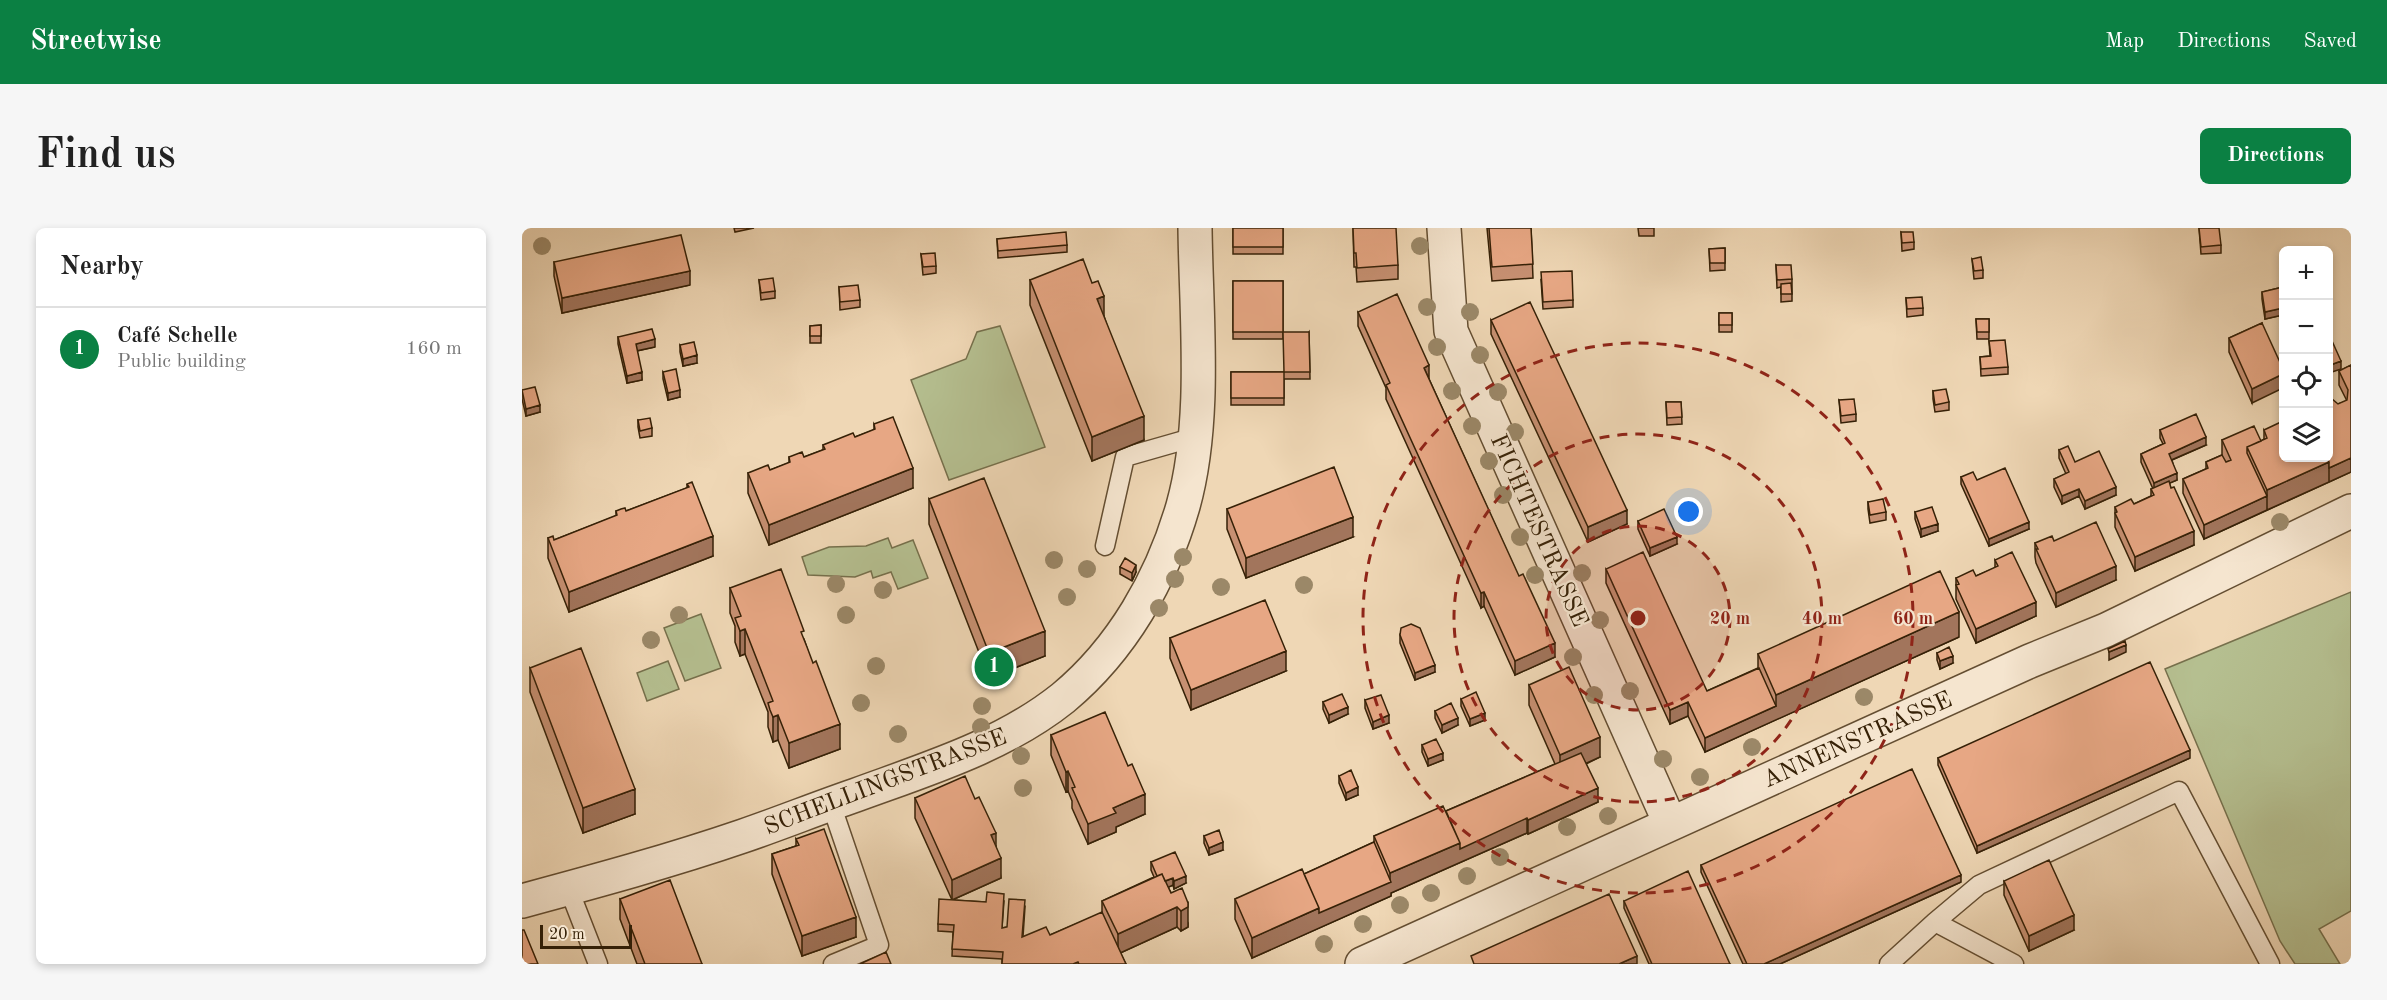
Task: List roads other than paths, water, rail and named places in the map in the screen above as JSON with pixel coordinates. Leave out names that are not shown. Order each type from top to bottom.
[{"type":"street","name":"SCHELLINGSTRASSE","points":[[522,901],[688,854],[928,769],[1011,732],[1049,708],[1085,677],[1119,637],[1160,571],[1184,504],[1195,437],[1197,360],[1195,228]]},
{"type":"street","name":"FICHTESTRASSE","points":[[1444,228],[1451,331],[1670,823]]},
{"type":"street","name":"ANNENSTRASSE","points":[[1362,964],[2030,661],[2106,630],[2351,511]]},
{"type":"lane","points":[[1105,546],[1125,457],[1195,437]]},
{"type":"lane","points":[[1889,964],[1979,885],[2179,790],[2270,964]]},
{"type":"lane","points":[[831,804],[879,945],[833,964]]},
{"type":"lane","points":[[568,887],[598,964]]},
{"type":"lane","points":[[1935,922],[2014,964]]},
{"type":"place","name":"Café Schelle","points":[[994,667]]}]
